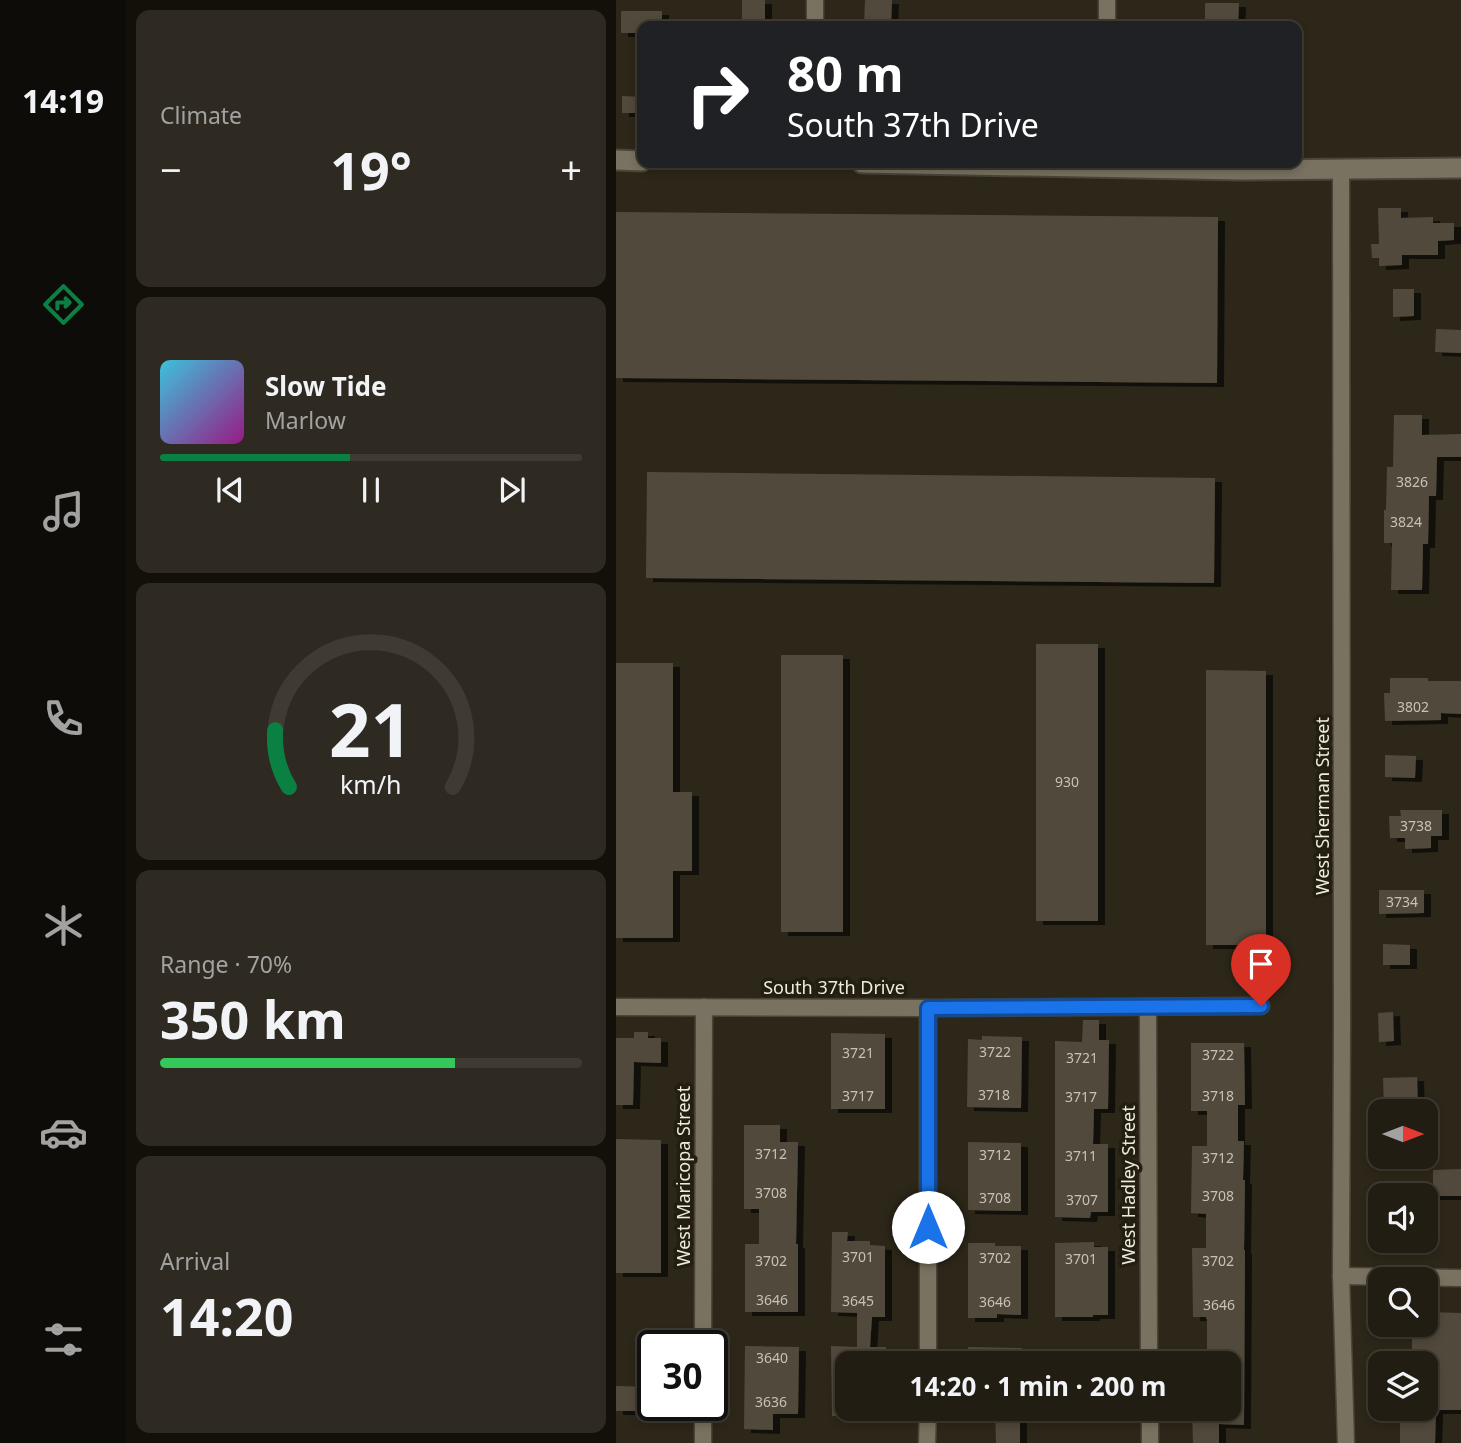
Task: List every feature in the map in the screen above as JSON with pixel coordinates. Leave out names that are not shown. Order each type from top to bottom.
[{"type":"street","points":[[815,0],[815,21]]},
{"type":"street","points":[[1107,0],[1107,21]]},
{"type":"street","points":[[616,160],[637,161]]},
{"type":"street","points":[[1283,168],[1461,168]]},
{"type":"street","name":"West Sherman Street","points":[[1341,169],[1341,1276],[1346,1443]]},
{"type":"street","name":"South 37th Drive","points":[[616,1007],[1261,1006]]},
{"type":"street","name":"West Maricopa Street","points":[[703,1330],[704,1007]]},
{"type":"street","name":"West Hadley Street","points":[[1148,1007],[1149,1351]]},
{"type":"street","points":[[928,1008],[928,1351]]},
{"type":"street","points":[[1341,1276],[1461,1278]]},
{"type":"street","points":[[703,1421],[703,1443]]},
{"type":"street","points":[[928,1421],[928,1443]]},
{"type":"street","points":[[1150,1421],[1150,1443]]},
{"type":"building","points":[[742,0],[765,0],[765,21],[742,21]]},
{"type":"building","points":[[865,0],[892,0],[891,21],[864,21]]},
{"type":"building","points":[[1205,3],[1239,3],[1238,21],[1205,21]]},
{"type":"building","points":[[621,11],[662,11],[662,21],[637,21],[637,33],[621,33]]},
{"type":"building","points":[[622,96],[637,97],[637,113],[622,113]]},
{"type":"building","points":[[1378,208],[1401,208],[1401,218],[1433,217],[1433,223],[1454,223],[1454,240],[1438,241],[1438,255],[1402,255],[1402,265],[1379,266],[1379,258],[1372,258],[1371,244],[1379,244]]},
{"type":"building","points":[[616,212],[1218,217],[1217,383],[616,378]]},
{"type":"building","points":[[1393,289],[1414,289],[1414,316],[1393,317]]},
{"type":"building","points":[[1436,329],[1461,330],[1461,353],[1435,352]]},
{"type":"building","points":[[1394,415],[1422,415],[1422,435],[1461,434],[1461,457],[1437,457],[1436,496],[1429,496],[1428,544],[1423,544],[1422,590],[1391,590],[1392,543],[1384,543],[1384,510],[1387,467],[1393,467]]},
{"type":"building","points":[[647,472],[1215,478],[1214,583],[646,578]]},
{"type":"building","points":[[1036,644],[1098,644],[1098,921],[1036,921]]},
{"type":"building","points":[[781,655],[843,655],[843,932],[781,932]]},
{"type":"building","points":[[616,663],[673,663],[673,792],[692,792],[692,871],[673,871],[673,938],[616,938]]},
{"type":"building","points":[[1206,670],[1266,671],[1266,945],[1206,945]]},
{"type":"building","points":[[1390,678],[1461,681],[1461,714],[1441,713],[1441,720],[1385,721],[1384,693],[1390,693]]},
{"type":"building","points":[[1385,755],[1416,756],[1415,778],[1385,777]]},
{"type":"building","points":[[1400,810],[1442,810],[1442,836],[1431,836],[1431,848],[1405,849],[1405,838],[1390,838],[1389,816],[1401,816]]},
{"type":"building","points":[[1379,890],[1424,890],[1424,913],[1379,914]]},
{"type":"building","points":[[1383,944],[1410,945],[1410,965],[1383,965]]},
{"type":"building","points":[[1393,1012],[1394,1041],[1379,1042],[1378,1013]]},
{"type":"building","points":[[1083,1020],[1099,1020],[1099,1040],[1109,1040],[1108,1109],[1094,1109],[1093,1144],[1108,1144],[1108,1212],[1091,1212],[1090,1218],[1055,1217],[1055,1041],[1082,1042]]},
{"type":"building","points":[[634,1032],[648,1032],[648,1038],[661,1038],[661,1063],[634,1062],[633,1105],[616,1105],[616,1038],[634,1038]]},
{"type":"building","points":[[831,1033],[885,1034],[885,1109],[831,1109]]},
{"type":"building","points":[[982,1036],[1022,1037],[1021,1108],[967,1107],[968,1039],[982,1040]]},
{"type":"building","points":[[1191,1043],[1244,1043],[1245,1105],[1238,1105],[1238,1141],[1244,1141],[1245,1180],[1244,1425],[1219,1424],[1219,1443],[1193,1443],[1192,1421],[1241,1421],[1241,1351],[1207,1351],[1207,1319],[1193,1317],[1192,1248],[1206,1248],[1206,1214],[1191,1213],[1192,1146],[1207,1146],[1207,1111],[1191,1111]]},
{"type":"building","points":[[1417,1077],[1418,1099],[1384,1099],[1383,1078]]},
{"type":"building","points":[[744,1125],[780,1125],[780,1142],[798,1142],[798,1312],[745,1312],[745,1244],[759,1244],[759,1209],[744,1209]]},
{"type":"building","points":[[616,1139],[661,1140],[661,1273],[616,1273]]},
{"type":"building","points":[[968,1142],[1021,1143],[1021,1211],[968,1210]]},
{"type":"building","points":[[1461,1169],[1461,1196],[1438,1196],[1438,1183],[1433,1183],[1433,1170]]},
{"type":"building","points":[[832,1232],[848,1232],[847,1241],[870,1241],[870,1245],[885,1246],[885,1317],[872,1317],[870,1347],[886,1347],[886,1351],[835,1351],[835,1416],[832,1416],[831,1346],[857,1347],[857,1313],[831,1312]]},
{"type":"building","points":[[1094,1242],[1094,1247],[1108,1247],[1108,1315],[1055,1317],[1055,1243]]},
{"type":"building","points":[[968,1243],[1021,1246],[1021,1315],[997,1314],[997,1318],[968,1318]]},
{"type":"building","points":[[1438,1312],[1461,1313],[1461,1410],[1438,1410],[1438,1351],[1412,1351],[1412,1337],[1438,1337]]},
{"type":"building","points":[[745,1346],[799,1347],[798,1414],[773,1414],[773,1430],[744,1429]]},
{"type":"building","points":[[968,1347],[1022,1348],[1022,1351],[968,1351]]},
{"type":"building","points":[[1055,1349],[1126,1350],[1126,1351]]},
{"type":"building","points":[[616,1386],[637,1387],[637,1414],[636,1411],[616,1411]]},
{"type":"building","points":[[995,1421],[1020,1421],[1020,1443],[996,1443]]},
{"type":"building","points":[[1400,1421],[1436,1421],[1435,1443],[1400,1443]]},
{"type":"route","points":[[928,1227],[928,1008],[1261,1006]]}]
